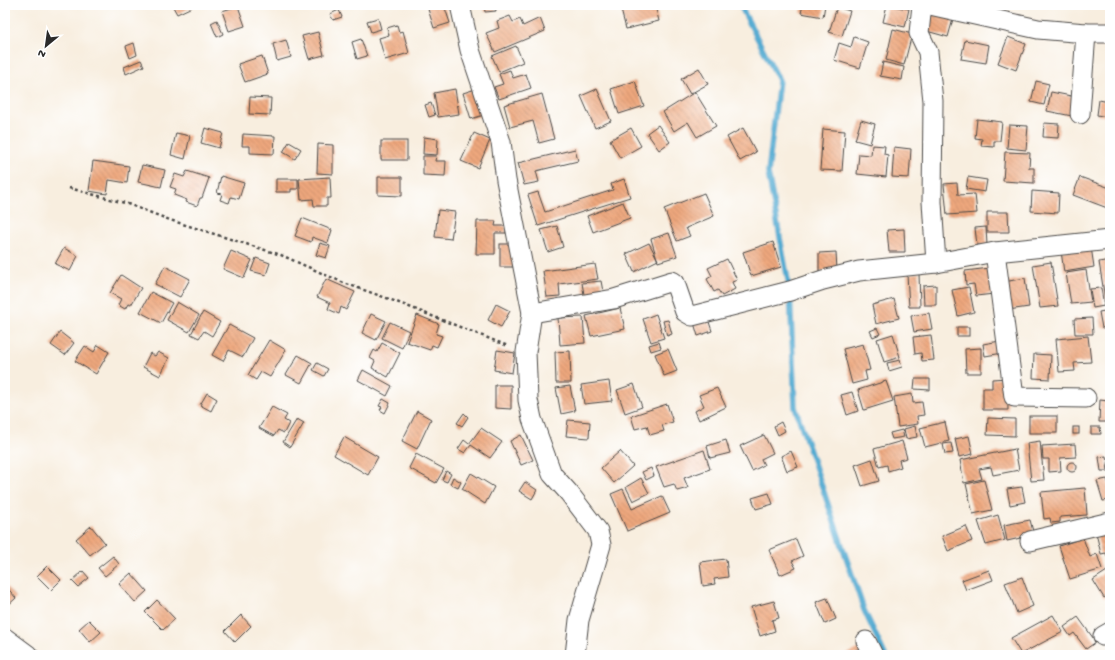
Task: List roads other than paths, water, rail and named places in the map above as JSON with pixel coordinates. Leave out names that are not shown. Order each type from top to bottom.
[{"type":"street","points":[[460,5],[470,50],[501,142],[506,180],[532,313],[526,352],[528,400],[532,419],[552,474],[598,530],[602,545],[579,620],[575,655]]},
{"type":"street","points":[[922,5],[918,33],[928,52],[933,101],[931,157],[936,263]]},
{"type":"street","points":[[930,5],[1038,29],[1086,33],[1110,33]]},
{"type":"street","points":[[1080,114],[1086,33]]},
{"type":"street","points":[[532,313],[614,299],[672,281],[675,283],[686,312],[692,316],[790,291],[823,280],[852,273],[936,263],[995,252],[1110,240]]},
{"type":"street","points":[[995,252],[1014,397],[1086,398]]},
{"type":"street","points":[[1030,540],[1110,522]]},
{"type":"street","points":[[5,638],[28,655]]},
{"type":"waterway","points":[[740,5],[779,80],[768,173],[790,291],[795,407],[864,610],[885,655]]}]
